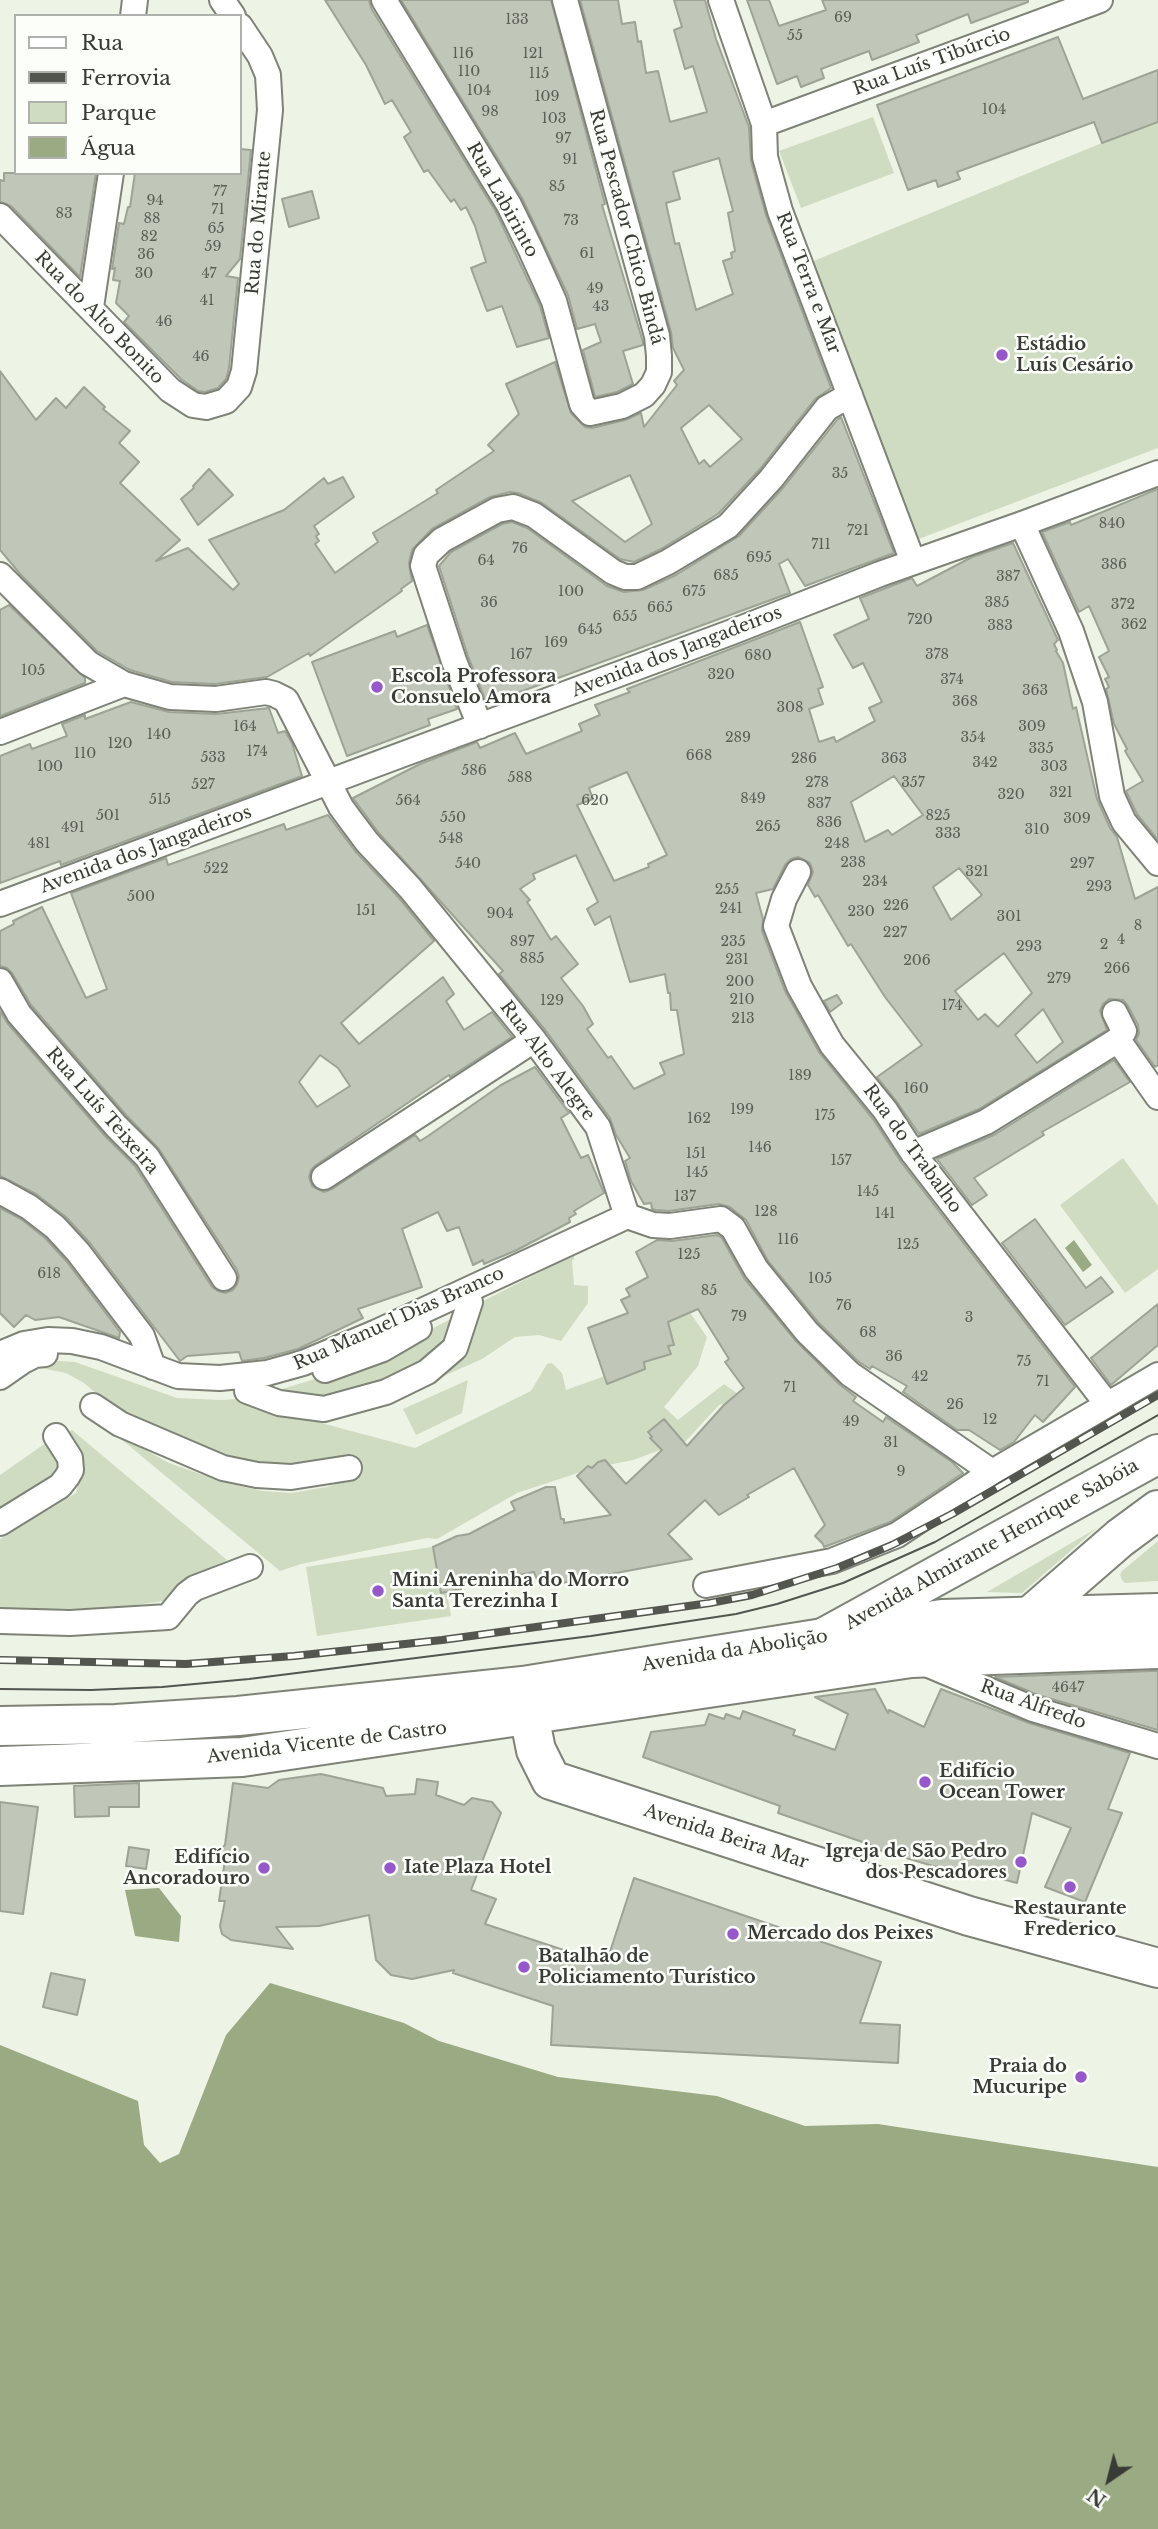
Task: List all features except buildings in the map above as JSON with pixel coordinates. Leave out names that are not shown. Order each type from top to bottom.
[{"type":"main road","name":"Avenida Almirante Henrique Sabóia","points":[[827,1636],[1158,1454]]},
{"type":"main road","points":[[962,1655],[990,1642],[1029,1617],[1120,1538],[1158,1510]]},
{"type":"main road","name":"Avenida da Abolição","points":[[526,1701],[827,1636],[942,1619],[1158,1614]]},
{"type":"main road","name":"Avenida da Abolição","points":[[526,1701],[911,1658],[1158,1649]]},
{"type":"main road","name":"Avenida Vicente de Castro","points":[[0,1726],[116,1724],[526,1701]]},
{"type":"main road","name":"Avenida Vicente de Castro","points":[[0,1766],[242,1757],[526,1701]]},
{"type":"main road","name":"Avenida Beira Mar","points":[[526,1701],[536,1749],[551,1780],[979,1919],[1158,1968]]},
{"type":"main road","points":[[238,1716],[242,1757]]},
{"type":"street","name":"Rua Labirinto","points":[[384,0],[520,226],[554,301],[582,404],[590,413]]},
{"type":"street","name":"Rua Pescador Chico Bindá","points":[[565,0],[657,336],[659,356],[659,372],[644,395],[622,406],[590,413]]},
{"type":"street","name":"Rua Terra e Mar","points":[[721,0],[764,124],[765,158],[780,211],[913,562]]},
{"type":"street","name":"Rua Luís Tibúrcio","points":[[764,124],[1100,0]]},
{"type":"street","name":"Rua do Mirante","points":[[206,407],[217,405],[232,396],[239,387],[244,371],[270,110],[268,75],[260,56],[242,29]]},
{"type":"street","points":[[91,307],[111,175]]},
{"type":"street","name":"Rua do Alto Bonito","points":[[0,216],[170,390],[193,405],[206,407]]},
{"type":"street","points":[[480,726],[454,661],[424,566],[426,555],[442,540],[497,510],[513,506],[534,515],[613,572],[625,577],[637,577],[728,526],[771,479],[827,408],[850,395]]},
{"type":"street","name":"Avenida dos Jangadeiros","points":[[0,904],[1158,473]]},
{"type":"street","points":[[1022,524],[1071,631],[1095,702],[1112,796],[1124,822],[1158,863]]},
{"type":"street","points":[[0,575],[88,663],[124,684]]},
{"type":"street","points":[[0,732],[124,684]]},
{"type":"street","name":"Rua Alto Alegre","points":[[124,684],[159,695],[195,699],[267,692],[286,700],[341,807],[367,842],[410,888],[534,1041],[598,1127],[627,1216]]},
{"type":"street","name":"Rua do Trabalho","points":[[797,872],[784,899],[776,926],[799,986],[832,1045],[885,1110],[913,1153],[1107,1404]]},
{"type":"street","name":"Rua Luís Teixeira","points":[[0,981],[19,1014],[116,1126],[147,1157],[224,1278]]},
{"type":"street","points":[[913,1153],[986,1122],[1118,1040],[1124,1031],[1115,1013]]},
{"type":"street","points":[[1118,1040],[1158,1097]]},
{"type":"street","points":[[324,1177],[534,1041]]},
{"type":"street","points":[[0,1191],[29,1207],[55,1227],[78,1252],[142,1336],[153,1367]]},
{"type":"street","points":[[627,1216],[653,1225],[670,1226],[705,1219],[721,1219],[733,1228],[756,1269],[807,1332],[850,1374],[992,1472]]},
{"type":"street","name":"Rua Manuel Dias Branco","points":[[1,1352],[48,1340],[72,1341],[101,1347],[178,1376],[202,1379],[267,1373],[303,1363],[377,1332],[627,1216]]},
{"type":"street","points":[[0,1377],[35,1355],[64,1354],[102,1362],[173,1390],[211,1393],[247,1391],[299,1379],[383,1349],[570,1252]]},
{"type":"street","points":[[247,1391],[279,1403],[324,1409],[386,1392],[427,1372],[456,1348],[471,1302]]},
{"type":"street","points":[[706,1585],[832,1561],[897,1535],[992,1472],[1158,1375]]},
{"type":"street","points":[[93,1406],[120,1424],[223,1468],[257,1475],[291,1477],[349,1468]]},
{"type":"street","points":[[0,1523],[60,1486],[67,1477],[71,1470],[70,1458],[56,1436]]},
{"type":"street","points":[[0,1621],[69,1623],[169,1617],[195,1588],[250,1567]]},
{"type":"street","name":"Rua Alfredo","points":[[911,1658],[1033,1709],[1158,1746]]},
{"type":"green space","points":[[873,117],[894,173],[801,208],[779,151]]},
{"type":"green space","name":"Estádio Luís Cesário","points":[[1158,120],[1158,448],[916,540],[811,262]]},
{"type":"green space","points":[[1123,1158],[1158,1206],[1158,1269],[1125,1293],[1060,1205]]},
{"type":"green space","points":[[574,1255],[574,1285],[588,1286],[588,1303],[561,1341],[539,1335],[515,1337],[482,1359],[392,1399],[433,1375],[477,1304]]},
{"type":"green space","points":[[689,1311],[707,1337],[698,1366],[664,1407],[678,1420],[724,1384],[745,1399],[719,1405],[674,1454],[663,1449],[517,1493],[437,1539],[427,1538],[301,1564],[280,1571],[92,1415],[169,1463],[226,1483],[263,1491],[291,1493],[327,1487],[353,1478],[223,1458],[162,1434],[96,1399],[97,1394],[66,1373],[26,1365],[46,1360],[75,1362],[177,1398],[249,1398],[325,1424],[415,1448],[531,1391],[547,1364],[552,1363],[562,1373],[566,1390],[627,1368],[671,1340],[669,1320]]},
{"type":"green space","points":[[462,1313],[448,1344],[423,1368],[336,1400],[269,1393],[338,1372],[403,1344]]},
{"type":"green space","points":[[468,1380],[462,1413],[416,1435],[403,1409]]},
{"type":"green space","points":[[72,1430],[227,1560],[185,1579],[163,1601],[116,1608],[0,1610],[0,1539],[76,1493],[82,1469],[64,1435]]},
{"type":"green space","points":[[50,1440],[62,1469],[0,1515],[0,1475]]},
{"type":"green space","points":[[1097,1528],[1022,1593],[987,1592]]},
{"type":"green space","points":[[1158,1541],[1158,1581],[1125,1583],[1120,1575],[1122,1571]]},
{"type":"green space","name":"Mini Areninha do Morro Santa Terezinha I","points":[[438,1546],[451,1616],[317,1636],[306,1567]]},
{"type":"water","points":[[1074,1240],[1092,1265],[1083,1272],[1065,1248]]},
{"type":"water","points":[[159,1888],[181,1916],[179,1942],[135,1936],[125,1890]]},
{"type":"water","points":[[270,1983],[404,2023],[439,2041],[558,2077],[717,2096],[805,2126],[878,2124],[1158,2167],[1158,2529],[0,2529],[0,2045],[138,2101],[144,2145],[160,2163],[179,2154],[226,2035]]},
{"type":"tram line","points":[[0,1689],[91,1690],[249,1679],[591,1636],[736,1614],[843,1583],[935,1542],[1158,1415]]},
{"type":"railway","points":[[0,1660],[186,1664],[294,1656],[442,1640],[752,1595],[837,1568],[892,1545],[952,1514],[1158,1395]]},
{"type":"place","name":"Estádio Luís Cesário","points":[[1002,355]]},
{"type":"place","name":"Escola Professora Consuelo Amora","points":[[377,687]]},
{"type":"place","name":"Mini Areninha do Morro Santa Terezinha I","points":[[378,1591]]},
{"type":"place","name":"Edifício Ocean Tower","points":[[925,1782]]},
{"type":"place","name":"Igreja de São Pedro dos Pescadores","points":[[1021,1862]]},
{"type":"place","name":"Edifício Ancoradouro","points":[[264,1868]]},
{"type":"place","name":"Iate Plaza Hotel","points":[[390,1868]]},
{"type":"place","name":"Restaurante Frederico","points":[[1070,1887]]},
{"type":"place","name":"Mercado dos Peixes","points":[[733,1934]]},
{"type":"place","name":"Batalhão de Policiamento Turístico","points":[[524,1967]]},
{"type":"place","name":"Praia do Mucuripe","points":[[1081,2077]]}]
